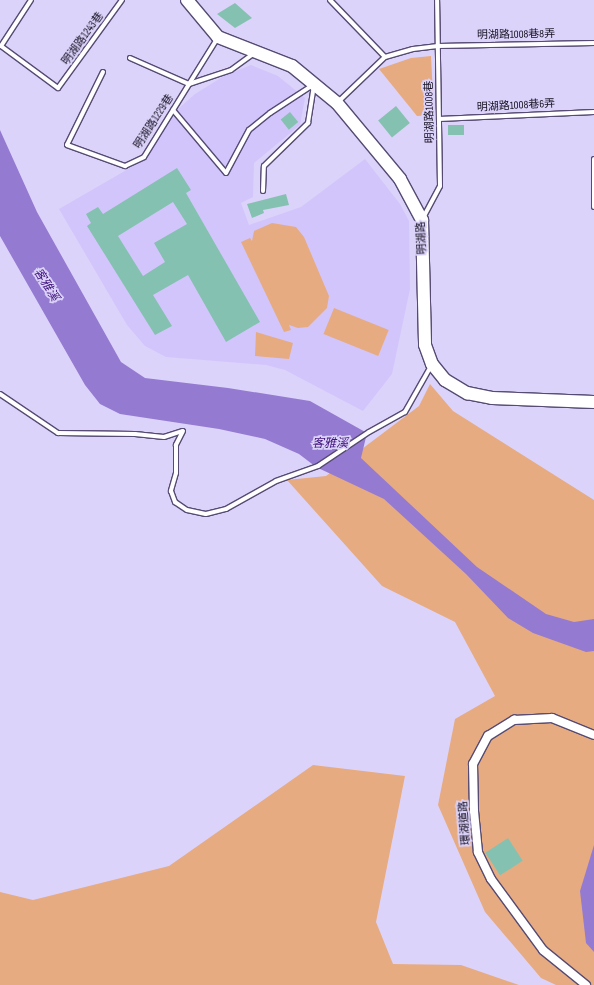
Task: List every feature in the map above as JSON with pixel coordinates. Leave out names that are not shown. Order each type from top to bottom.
[{"type":"street","name":"明湖路","points":[[187,0],[218,37],[292,66],[336,103],[400,179],[422,220],[425,345],[432,364],[445,380],[467,393],[492,398],[594,402]]},
{"type":"street","name":"環湖道路","points":[[586,985],[543,950],[490,879],[478,852],[474,812],[473,764],[488,736],[514,720],[552,718],[594,735]]},
{"type":"lane","name":"明湖路1243巷","points":[[31,0],[1,46],[58,88],[122,0]]},
{"type":"lane","points":[[330,0],[386,57],[336,103]]},
{"type":"lane","name":"明湖路1008巷","points":[[422,220],[436,197],[440,186],[436,0]]},
{"type":"lane","points":[[189,84],[218,37]]},
{"type":"lane","name":"明湖路1008巷8弄","points":[[386,57],[413,49],[438,46],[594,42]]},
{"type":"lane","points":[[130,58],[189,84],[231,70],[256,51]]},
{"type":"lane","name":"明湖路1229巷","points":[[103,72],[67,145],[125,166],[144,157],[158,130],[173,110],[189,84]]},
{"type":"lane","points":[[173,110],[226,173],[249,130],[270,113],[314,85]]},
{"type":"lane","points":[[263,191],[264,166],[308,123],[314,85]]},
{"type":"lane","name":"明湖路1008巷6弄","points":[[439,119],[594,112]]},
{"type":"lane","points":[[594,159],[594,207]]},
{"type":"lane","points":[[0,394],[58,433],[135,434],[164,438],[175,436],[183,431],[176,445],[176,473],[171,491],[175,502],[187,510],[206,514],[226,509],[276,481],[318,466],[369,432],[405,412],[432,364]]},
{"type":"shaded area","points":[[431,56],[434,115],[417,116],[379,69],[411,58]]},
{"type":"shaded area","points":[[251,65],[278,76],[305,98],[300,125],[254,163],[253,197],[241,203],[249,225],[301,207],[365,159],[400,204],[409,221],[410,289],[392,374],[363,411],[285,370],[266,365],[166,357],[145,346],[127,325],[59,209],[142,161],[177,110],[195,94],[224,76]]},
{"type":"shaded area","points":[[272,223],[296,227],[304,237],[329,296],[327,308],[308,327],[298,328],[289,325],[291,330],[284,332],[241,242],[250,238],[252,241],[254,231]]},
{"type":"shaded area","points":[[334,308],[389,330],[378,356],[324,334]]},
{"type":"shaded area","points":[[256,332],[293,343],[289,359],[255,356]]},
{"type":"shaded area","points":[[430,384],[453,411],[594,500],[594,985],[556,985],[541,978],[485,912],[438,805],[455,719],[495,696],[455,622],[382,586],[287,480],[326,476],[419,406]]},
{"type":"shaded area","points":[[313,765],[405,776],[376,922],[393,964],[461,965],[519,985],[0,985],[0,892],[33,900],[169,866]]},
{"type":"water","name":"客雅溪","points":[[0,130],[37,212],[121,362],[145,378],[228,388],[310,401],[367,433],[361,458],[477,567],[546,614],[574,622],[594,619],[594,651],[586,652],[533,633],[508,618],[466,574],[384,499],[316,467],[299,454],[265,439],[219,429],[120,414],[100,404],[85,385],[0,236]]},
{"type":"water","points":[[594,845],[594,952],[586,943],[580,891]]},
{"type":"building","points":[[235,3],[252,18],[235,28],[217,14]]},
{"type":"building","points":[[396,106],[410,123],[392,138],[378,120]]},
{"type":"building","points":[[290,112],[298,122],[289,130],[281,120]]},
{"type":"building","points":[[448,125],[464,125],[464,135],[448,135]]},
{"type":"building","points":[[177,168],[191,190],[186,193],[260,322],[226,342],[188,275],[153,295],[172,326],[155,335],[87,226],[91,223],[86,214],[98,207],[103,214]],"holes":[[[173,202],[187,224],[154,243],[165,262],[143,276],[118,236]]]},
{"type":"building","points":[[286,194],[289,205],[263,210],[264,213],[252,218],[247,204]]},
{"type":"building","points":[[508,838],[523,861],[500,875],[485,853]]}]
